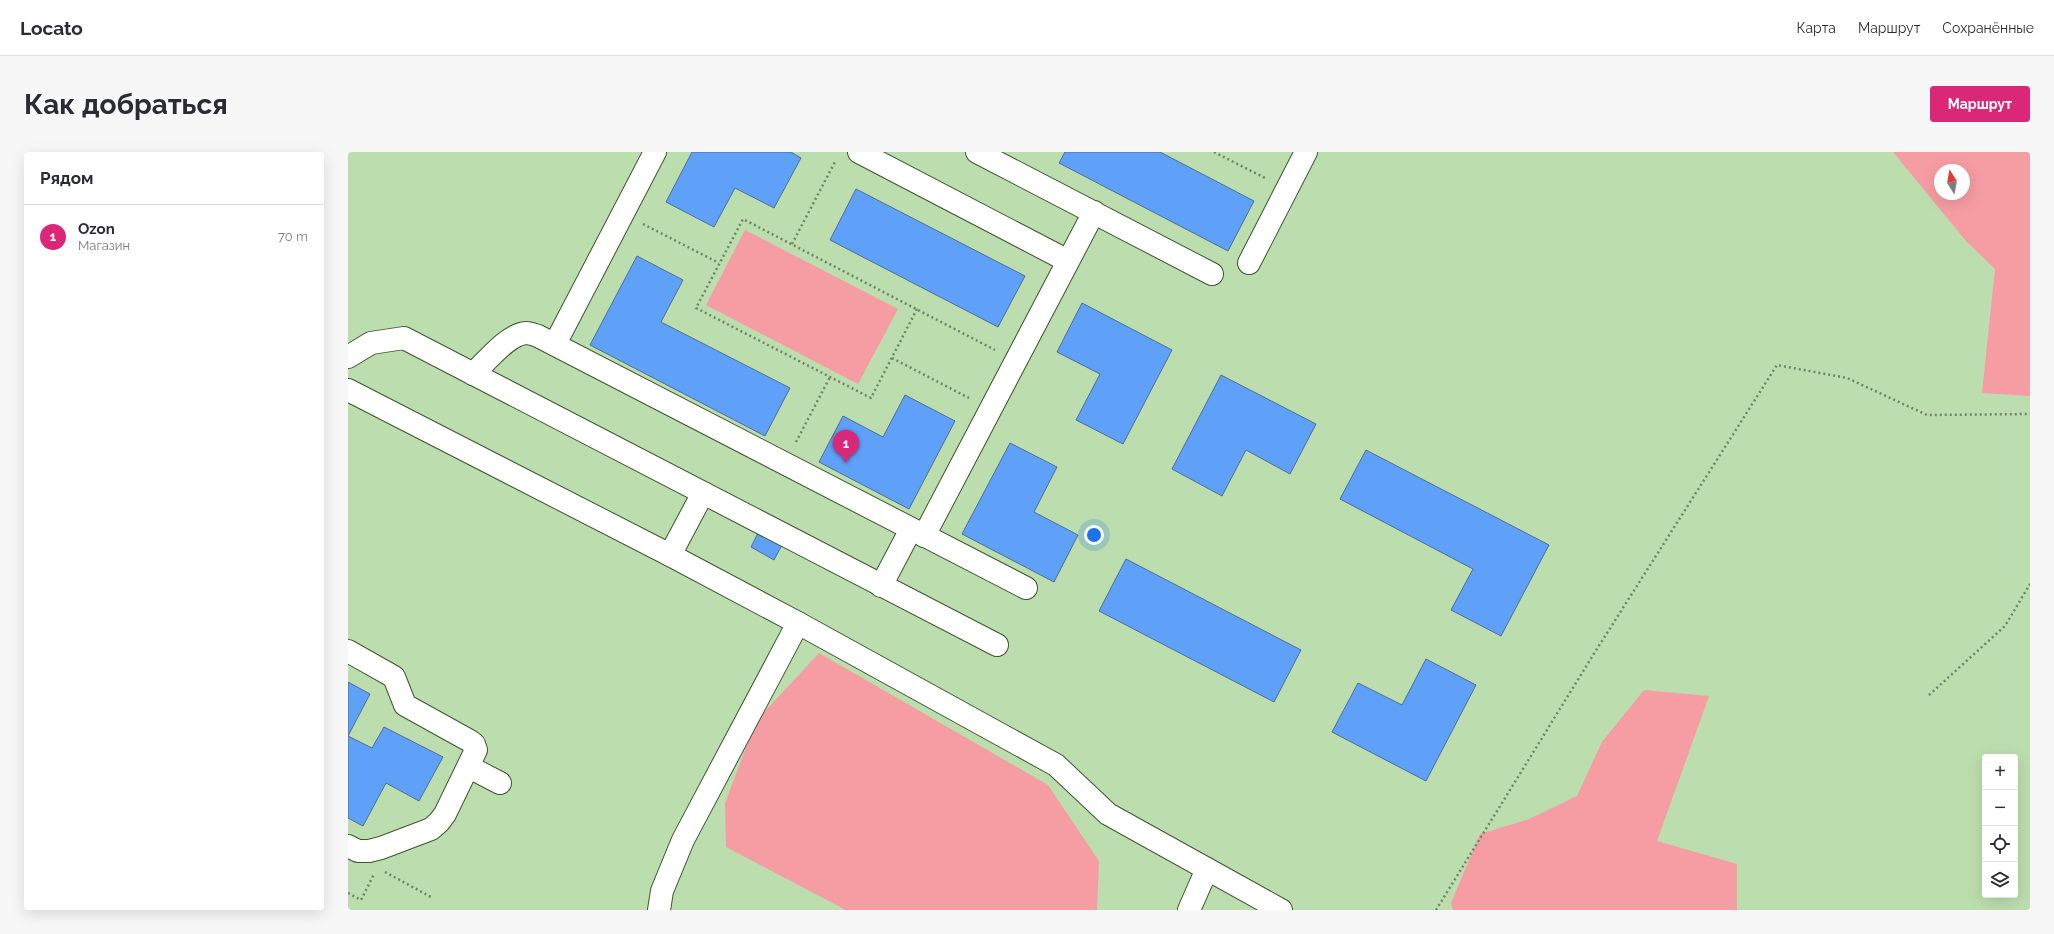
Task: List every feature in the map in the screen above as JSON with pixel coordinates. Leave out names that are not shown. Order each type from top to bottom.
[{"type":"street","points":[[555,344],[655,152]]},
{"type":"street","points":[[859,152],[1068,261]]},
{"type":"street","points":[[977,152],[1212,274]]},
{"type":"street","points":[[1248,262],[1306,152]]},
{"type":"street","points":[[881,586],[918,532],[1094,212]]},
{"type":"street","points":[[473,374],[508,341],[517,335],[527,333],[538,336],[1026,588]]},
{"type":"street","points":[[348,357],[371,343],[404,338],[997,646]]},
{"type":"street","points":[[348,390],[670,555],[798,623],[1056,765],[1108,814],[1281,910]]},
{"type":"street","points":[[670,555],[703,493]]},
{"type":"street","points":[[659,910],[662,891],[683,840],[798,623]]},
{"type":"street","points":[[348,651],[394,677],[405,705],[474,744],[476,750],[475,756],[439,822],[431,829],[419,834],[376,859],[348,846]]},
{"type":"street","points":[[469,767],[500,783]]},
{"type":"street","points":[[1189,910],[1207,869]]},
{"type":"path","points":[[1214,152],[1272,182]]},
{"type":"path","points":[[792,244],[836,159]]},
{"type":"path","points":[[917,310],[871,398],[696,308],[743,219],[992,349]]},
{"type":"path","points":[[652,228],[719,264]]},
{"type":"path","points":[[892,358],[967,397]]},
{"type":"path","points":[[1436,910],[1595,652],[1777,365],[1847,378],[1927,415],[2030,414]]},
{"type":"path","points":[[795,443],[830,377]]},
{"type":"path","points":[[1929,695],[2005,626],[2030,584]]},
{"type":"path","points":[[348,893],[361,900],[376,859],[431,896]]},
{"type":"shaded area","points":[[1893,152],[2030,152],[2030,396],[1982,393],[1995,269],[1966,241]]},
{"type":"shaded area","points":[[745,230],[898,309],[858,384],[706,305]]},
{"type":"shaded area","points":[[819,653],[1048,785],[1099,861],[1097,910],[846,910],[726,847],[725,803],[756,721]]},
{"type":"shaded area","points":[[1644,690],[1709,696],[1657,841],[1737,864],[1737,910],[1453,910],[1451,903],[1480,834],[1529,819],[1577,796],[1602,742]]},
{"type":"building","points":[[692,152],[791,152],[801,158],[774,208],[735,188],[714,227],[666,202]]},
{"type":"building","points":[[1065,152],[1160,152],[1254,201],[1228,251],[1059,163]]},
{"type":"building","points":[[856,189],[1025,276],[998,327],[830,240]]},
{"type":"building","points":[[637,256],[683,280],[661,322],[790,388],[765,436],[590,345]]},
{"type":"building","points":[[1082,303],[1172,350],[1123,444],[1076,420],[1100,374],[1057,352]]},
{"type":"building","points":[[1221,375],[1316,424],[1290,474],[1246,450],[1222,496],[1172,469]]},
{"type":"building","points":[[905,395],[955,421],[909,509],[819,462],[843,416],[883,437]]},
{"type":"building","points":[[1010,443],[1057,467],[1034,512],[1078,535],[1054,582],[962,534]]},
{"type":"building","points":[[1366,450],[1549,545],[1501,636],[1451,610],[1473,569],[1340,499]]},
{"type":"building","points":[[759,531],[783,543],[774,560],[751,547]]},
{"type":"building","points":[[1126,559],[1301,650],[1274,702],[1099,611]]},
{"type":"building","points":[[1426,659],[1476,685],[1426,781],[1332,732],[1358,683],[1402,705]]},
{"type":"building","points":[[348,682],[370,694],[348,736]]},
{"type":"building","points":[[384,727],[443,757],[419,801],[386,783],[363,826],[348,818],[348,736],[372,748]]},
{"type":"place","name":"Ozon","points":[[846,463]]}]
